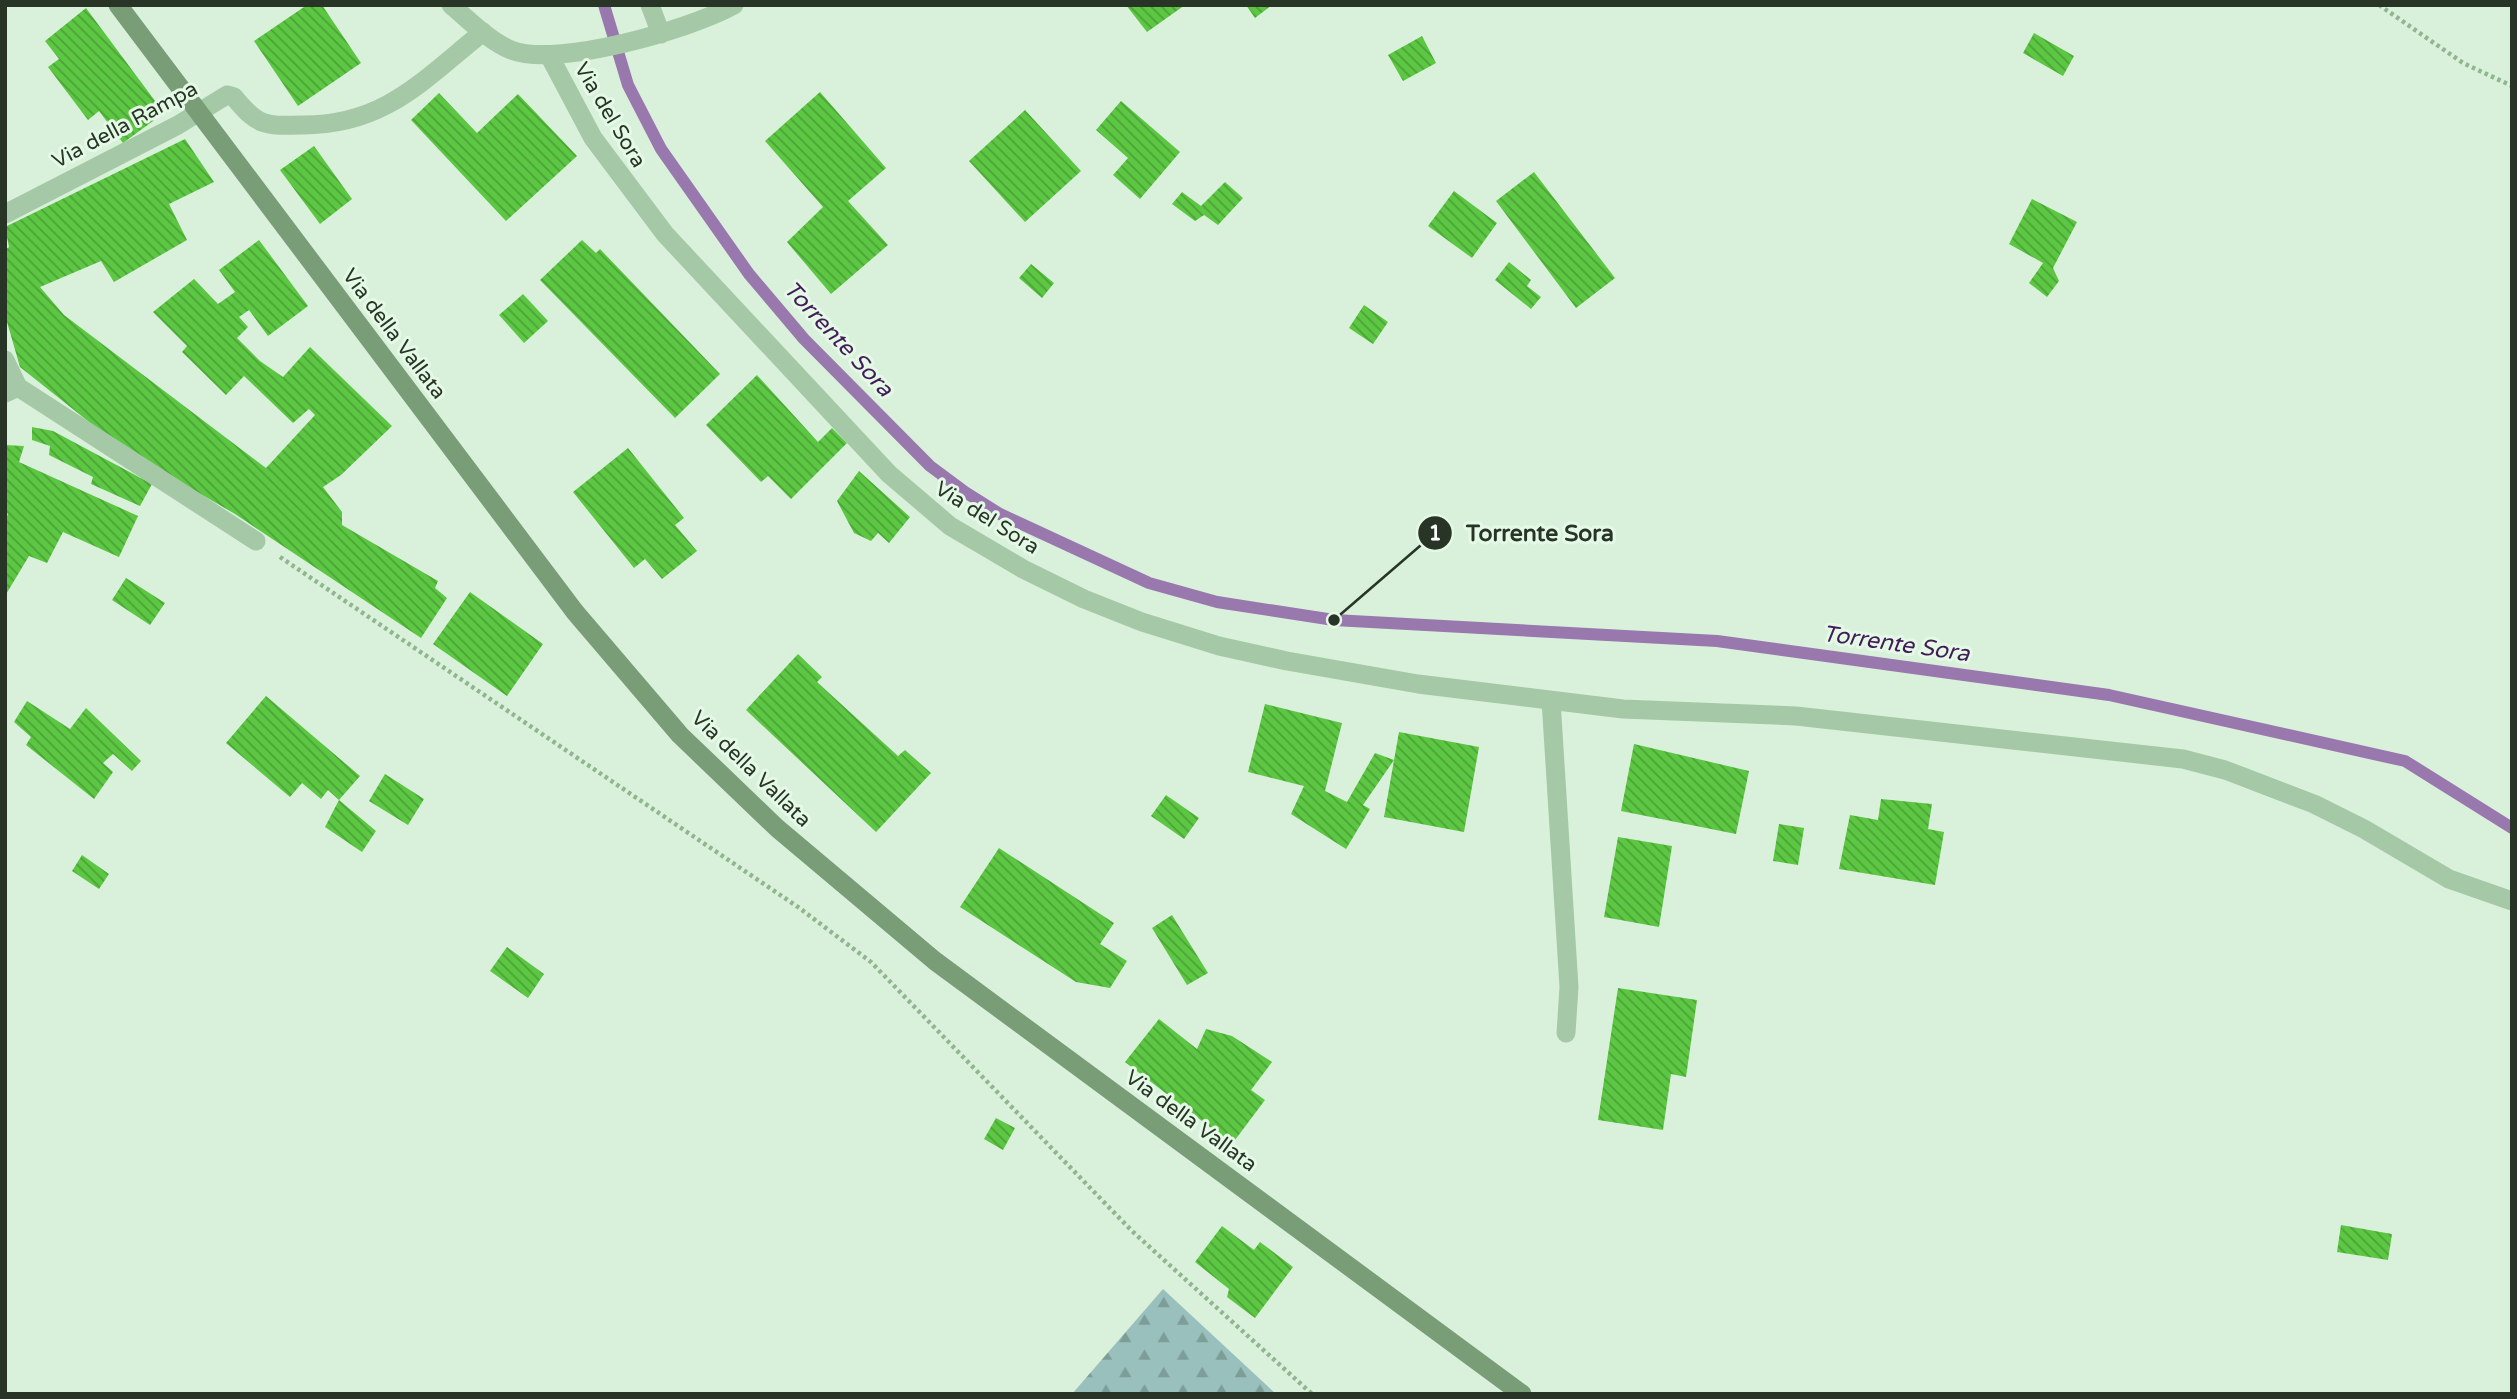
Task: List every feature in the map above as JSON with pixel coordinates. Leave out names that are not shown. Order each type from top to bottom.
[{"type":"main road","name":"Via della Vallata","points":[[118,5],[575,612],[680,735],[777,828],[935,961],[1522,1394]]},
{"type":"street","points":[[451,5],[483,32],[509,49],[550,57],[654,36],[715,16],[734,5]]},
{"type":"street","points":[[650,5],[654,36]]},
{"type":"street","name":"Via della Rampa","points":[[5,214],[198,113],[227,95],[234,97],[250,117],[269,126],[326,125],[365,117],[398,100],[483,32]]},
{"type":"street","name":"Via del Sora","points":[[550,57],[593,138],[621,179],[665,234],[889,474],[950,526],[1023,569],[1084,599],[1142,622],[1219,646],[1418,684],[1623,709],[1796,716],[1864,722],[2183,759],[2225,770],[2314,804],[2364,829],[2449,879],[2512,901]]},
{"type":"street","points":[[5,360],[12,390],[256,541]]},
{"type":"street","points":[[1551,700],[1569,988],[1566,1033]]},
{"type":"path","points":[[2379,5],[2463,63],[2512,86]]},
{"type":"path","points":[[256,541],[798,906],[871,962],[1132,1231],[1312,1394]]},
{"type":"green space","points":[[1163,1289],[1276,1394],[1072,1394]]},
{"type":"building","points":[[307,5],[322,5],[361,63],[298,106],[254,41]]},
{"type":"building","points":[[1126,5],[1185,5],[1147,32]]},
{"type":"building","points":[[1246,5],[1272,5],[1255,18]]},
{"type":"building","points":[[86,8],[164,113],[123,143],[99,111],[88,120],[48,67],[59,59],[45,41]]},
{"type":"building","points":[[2034,33],[2074,56],[2063,76],[2023,53]]},
{"type":"building","points":[[1422,36],[1436,63],[1403,81],[1388,55]]},
{"type":"building","points":[[820,92],[886,168],[848,201],[888,245],[831,294],[787,242],[823,207],[765,141]]},
{"type":"building","points":[[439,93],[477,133],[518,94],[577,156],[506,221],[411,120]]},
{"type":"building","points":[[1121,101],[1180,152],[1140,199],[1113,175],[1128,158],[1096,130]]},
{"type":"building","points":[[1025,110],[1081,171],[1025,222],[969,161]]},
{"type":"building","points":[[185,139],[214,182],[169,204],[187,240],[114,282],[101,261],[40,287],[64,315],[266,468],[315,415],[309,409],[293,423],[244,376],[226,395],[182,352],[187,346],[153,312],[194,279],[218,304],[235,292],[219,270],[259,240],[308,306],[268,336],[249,310],[239,317],[248,327],[237,338],[260,361],[283,377],[310,347],[392,426],[341,475],[323,487],[342,512],[342,525],[438,581],[435,588],[447,598],[421,638],[235,514],[123,449],[20,367],[5,315],[5,250],[9,247],[5,227]]},
{"type":"building","points":[[314,146],[352,199],[320,224],[280,170]]},
{"type":"building","points":[[1534,172],[1615,278],[1576,308],[1496,201]]},
{"type":"building","points":[[1225,182],[1243,198],[1218,225],[1204,215],[1195,221],[1172,204],[1182,192],[1201,206]]},
{"type":"building","points":[[1454,191],[1497,223],[1472,258],[1428,226]]},
{"type":"building","points":[[2032,199],[2077,222],[2053,268],[2059,281],[2047,297],[2029,283],[2043,263],[2009,244]]},
{"type":"building","points":[[582,240],[596,253],[600,249],[720,374],[675,418],[540,280]]},
{"type":"building","points":[[1509,262],[1531,280],[1527,286],[1541,297],[1531,309],[1495,280]]},
{"type":"building","points":[[1031,264],[1054,283],[1042,298],[1019,278]]},
{"type":"building","points":[[523,294],[548,321],[524,343],[499,315]]},
{"type":"building","points":[[1364,305],[1388,322],[1373,344],[1349,328]]},
{"type":"building","points":[[757,375],[818,442],[832,428],[847,443],[791,499],[768,476],[761,482],[706,425]]},
{"type":"building","points":[[32,427],[53,431],[152,484],[140,506],[91,484],[93,477],[49,455],[50,446],[32,440]]},
{"type":"building","points":[[5,445],[24,446],[19,462],[138,516],[119,557],[63,532],[47,563],[29,556],[5,596],[5,520],[8,514],[5,512]]},
{"type":"building","points":[[628,448],[684,518],[675,525],[697,551],[662,579],[645,559],[634,568],[573,492]]},
{"type":"building","points":[[859,471],[910,517],[889,543],[878,533],[871,541],[854,533],[837,501]]},
{"type":"building","points":[[126,578],[165,603],[150,625],[112,600]]},
{"type":"building","points":[[470,592],[543,644],[507,696],[433,644]]},
{"type":"building","points":[[798,654],[822,677],[817,682],[898,756],[905,750],[931,773],[876,832],[746,710]]},
{"type":"building","points":[[266,696],[360,776],[339,800],[328,790],[321,799],[302,783],[290,797],[226,743]]},
{"type":"building","points":[[27,701],[70,729],[86,708],[141,761],[132,771],[113,754],[103,763],[113,772],[94,799],[26,745],[31,737],[14,722]]},
{"type":"building","points":[[1265,704],[1342,723],[1325,791],[1347,802],[1375,753],[1394,760],[1363,805],[1370,809],[1346,849],[1291,814],[1304,786],[1248,772]]},
{"type":"building","points":[[1399,732],[1479,747],[1464,832],[1384,817]]},
{"type":"building","points":[[1634,744],[1749,771],[1736,834],[1621,811]]},
{"type":"building","points":[[385,774],[424,799],[408,825],[369,801]]},
{"type":"building","points":[[1166,795],[1199,818],[1184,839],[1151,816]]},
{"type":"building","points":[[1881,799],[1932,804],[1928,829],[1944,832],[1935,885],[1839,869],[1850,815],[1878,820]]},
{"type":"building","points":[[339,800],[376,831],[362,852],[325,827]]},
{"type":"building","points":[[1779,824],[1804,828],[1798,865],[1773,861]]},
{"type":"building","points":[[1618,837],[1672,846],[1659,927],[1604,917]]},
{"type":"building","points":[[999,848],[1114,923],[1100,944],[1127,961],[1110,988],[1076,982],[960,907]]},
{"type":"building","points":[[82,855],[109,874],[99,889],[72,871]]},
{"type":"building","points":[[1172,915],[1208,973],[1187,985],[1152,928]]},
{"type":"building","points":[[507,947],[544,974],[528,998],[490,971]]},
{"type":"building","points":[[1618,988],[1697,1000],[1686,1077],[1671,1074],[1663,1130],[1598,1120]]},
{"type":"building","points":[[1159,1019],[1197,1049],[1206,1029],[1232,1036],[1272,1062],[1251,1090],[1265,1100],[1232,1144],[1125,1062]]},
{"type":"building","points":[[996,1118],[1015,1128],[1003,1150],[984,1139]]},
{"type":"building","points":[[2341,1225],[2392,1234],[2388,1260],[2337,1252]]},
{"type":"building","points":[[1222,1226],[1254,1250],[1260,1242],[1293,1267],[1255,1318],[1227,1297],[1229,1289],[1195,1262]]},
{"type":"waterway","name":"Torrente Sora","points":[[604,5],[628,85],[661,149],[749,274],[804,339],[930,466],[965,492],[1000,514],[1149,583],[1217,602],[1334,620],[1717,641],[2109,695],[2405,761],[2512,828]]},
{"type":"place","name":"Torrente Sora","points":[[1334,620]]}]
